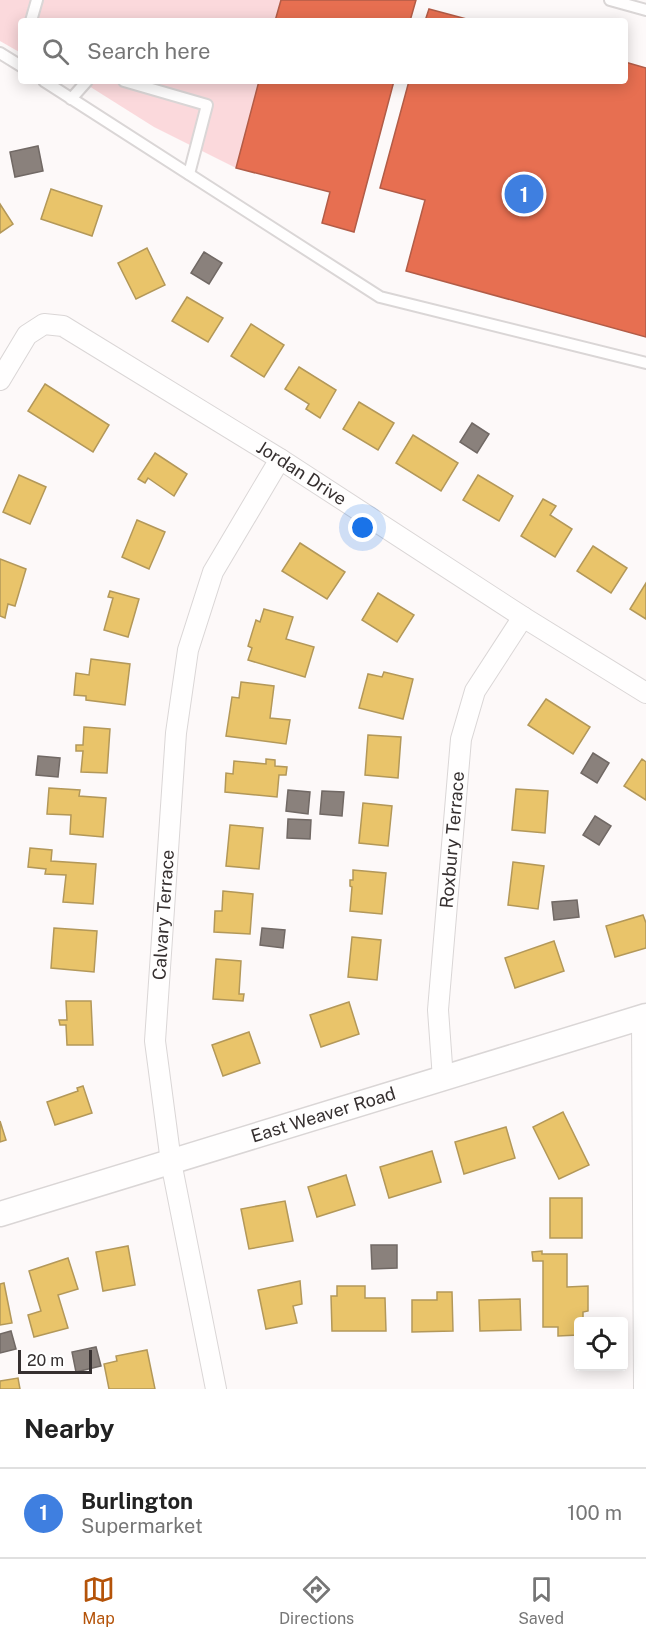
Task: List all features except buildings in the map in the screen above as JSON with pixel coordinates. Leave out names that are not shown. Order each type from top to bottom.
[{"type":"street","name":"Jordan Drive","points":[[0,380],[27,335],[44,324],[63,326],[280,459],[523,617],[646,693]]},
{"type":"street","name":"Calvary Terrace","points":[[216,1389],[171,1162],[155,1041],[177,733],[188,650],[213,572],[280,459]]},
{"type":"street","name":"Roxbury Terrace","points":[[443,1078],[438,1011],[461,739],[475,691],[523,617]]},
{"type":"street","name":"East Weaver Road","points":[[0,1214],[644,1017]]},
{"type":"street","points":[[644,1017],[644,1389]]},
{"type":"lane","points":[[32,18],[37,0]]},
{"type":"lane","points":[[610,0],[646,10]]},
{"type":"lane","points":[[0,53],[18,63]]},
{"type":"lane","points":[[48,84],[380,297],[646,363]]},
{"type":"lane","points":[[71,99],[84,84]]},
{"type":"lane","points":[[134,84],[207,105],[189,174]]},
{"type":"shaded area","points":[[0,0],[281,0],[276,18],[18,18],[18,51],[0,41]]},
{"type":"shaded area","points":[[86,84],[258,84],[236,168],[154,127]]},
{"type":"place","name":"Burlington","points":[[524,194]]}]
